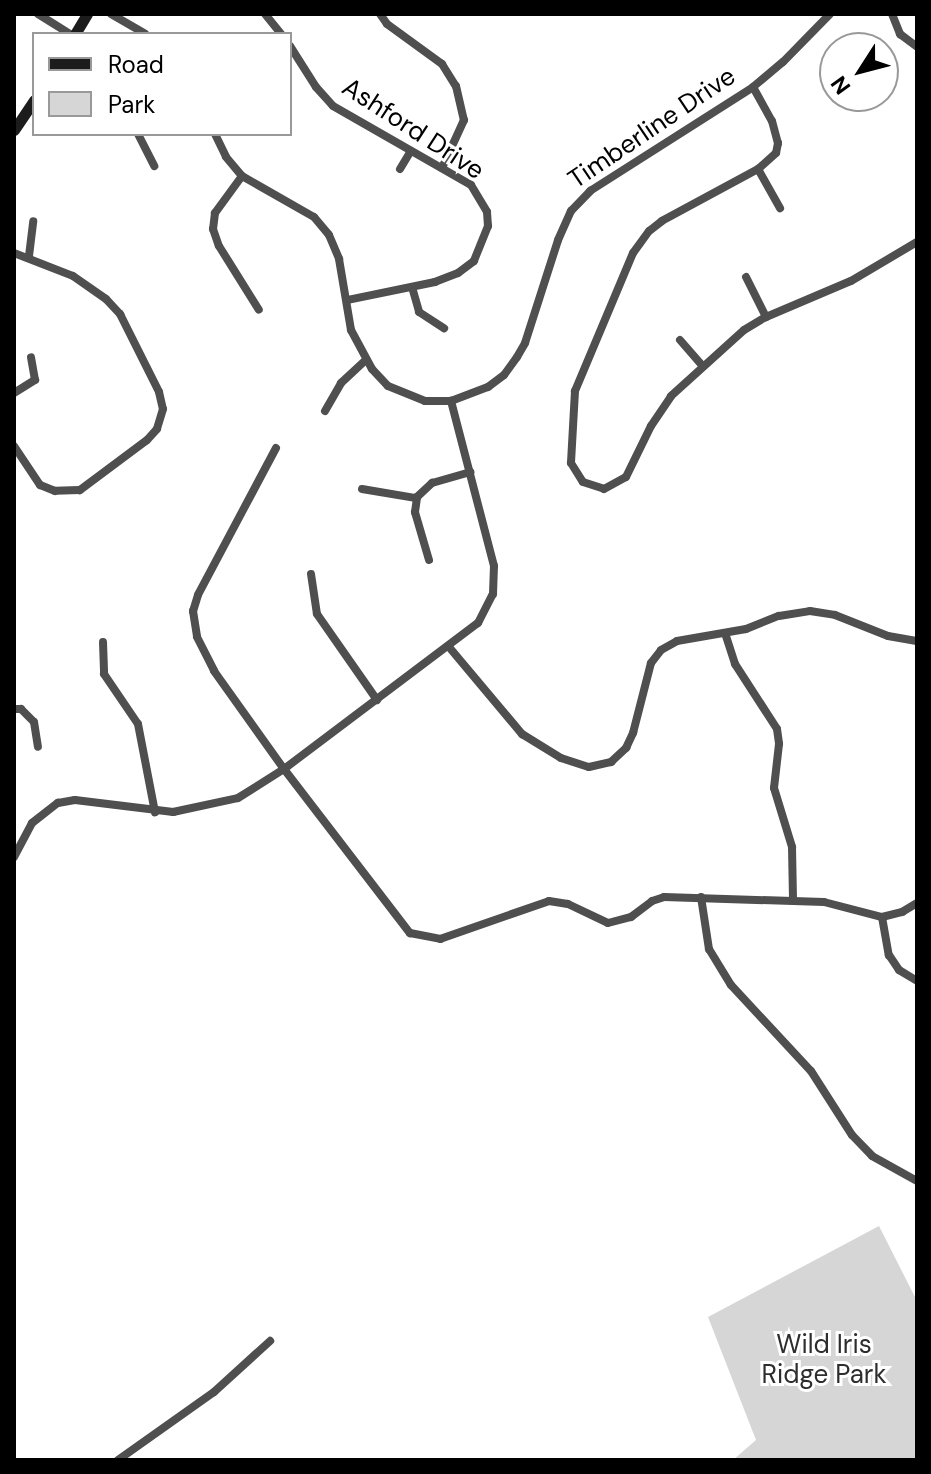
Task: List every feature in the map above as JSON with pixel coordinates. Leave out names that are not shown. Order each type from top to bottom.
[{"type":"street","points":[[38,14],[70,32]]},
{"type":"street","points":[[74,32],[87,14]]},
{"type":"street","points":[[111,14],[142,32]]},
{"type":"street","points":[[265,14],[279,32]]},
{"type":"street","points":[[380,14],[387,24],[442,64],[456,86],[464,120],[442,168]]},
{"type":"street","name":"Timberline Drive","points":[[216,136],[226,157],[242,176],[314,217],[329,235],[339,259],[351,330],[366,360],[388,386],[425,401],[451,401],[488,387],[504,375],[517,357],[525,343],[558,240],[571,211],[590,191],[753,87],[783,62],[830,14]]},
{"type":"street","points":[[892,14],[900,34],[917,47]]},
{"type":"street","name":"Ashford Drive","points":[[292,49],[316,87],[333,106],[471,185],[482,200],[488,226],[474,261],[458,273],[412,287],[347,300]]},
{"type":"street","points":[[753,87],[768,111],[778,143],[776,153],[758,169],[662,221],[649,231],[633,253],[575,391],[571,463],[575,474],[591,487],[604,489],[626,477],[659,411],[736,336],[766,317],[851,281],[917,242]]},
{"type":"street","points":[[14,130],[32,103]]},
{"type":"street","points":[[139,136],[154,166]]},
{"type":"street","points":[[400,169],[411,151]]},
{"type":"street","points":[[758,169],[780,208]]},
{"type":"street","points":[[242,176],[215,213],[213,229],[219,246],[259,310]]},
{"type":"street","points":[[29,256],[33,221]]},
{"type":"street","points":[[14,253],[29,256],[73,276],[120,314],[159,392],[163,409],[157,429],[147,440],[80,490],[55,491],[40,485],[14,446]]},
{"type":"street","points":[[746,277],[766,317]]},
{"type":"street","points":[[412,287],[419,312],[444,328]]},
{"type":"street","points":[[680,340],[703,366]]},
{"type":"street","points":[[14,393],[35,380],[31,357]]},
{"type":"street","points":[[325,411],[341,383],[366,360]]},
{"type":"street","points":[[14,857],[32,823],[58,803],[75,800],[155,812],[195,810],[229,802],[284,769],[449,647],[483,616],[494,585],[492,557],[451,401]]},
{"type":"street","points":[[276,448],[202,586],[193,611],[197,637],[208,661],[284,769],[395,917],[417,936],[440,939],[549,901],[568,904],[608,923],[631,917],[661,898],[829,903],[882,917],[902,912],[917,903]]},
{"type":"street","points":[[429,560],[415,512],[416,498],[432,483],[470,472]]},
{"type":"street","points":[[362,489],[416,498]]},
{"type":"street","points":[[311,574],[317,614],[377,700]]},
{"type":"street","points":[[449,647],[522,734],[561,758],[596,766],[616,758],[629,744],[651,663],[658,653],[677,641],[725,633],[779,616],[810,611],[835,615],[888,636],[917,641]]},
{"type":"street","points":[[725,633],[735,664],[777,729],[774,795],[792,847],[793,900]]},
{"type":"street","points":[[103,642],[104,674],[138,724],[155,812]]},
{"type":"street","points":[[14,709],[21,709],[34,722],[38,747]]},
{"type":"street","points":[[701,897],[709,949],[731,985],[811,1071],[852,1135],[872,1156],[917,1181]]},
{"type":"street","points":[[882,917],[889,955],[899,970],[917,981]]},
{"type":"street","points":[[118,1460],[214,1392],[270,1341]]},
{"type":"green space","name":"Wild Iris Ridge Park","points":[[879,1226],[917,1301],[917,1460],[733,1460],[756,1440],[708,1317]]}]
